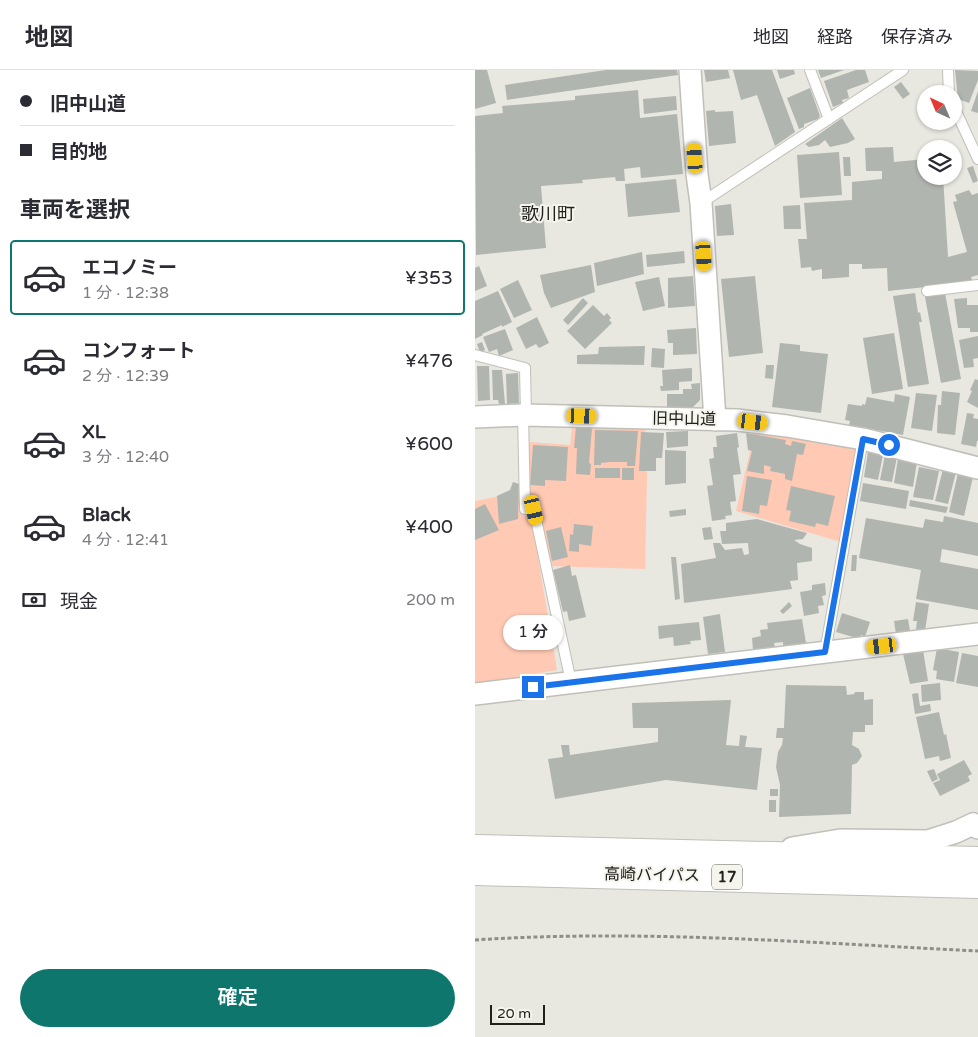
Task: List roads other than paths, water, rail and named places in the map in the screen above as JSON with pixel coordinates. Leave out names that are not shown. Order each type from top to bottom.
[{"type":"highway","name":"高崎バイパス","points":[[475,849],[978,860]]},
{"type":"highway","name":"高崎バイパス","points":[[475,871],[978,884]]},
{"type":"street","points":[[690,70],[715,420]]},
{"type":"street","name":"旧中山道","points":[[475,417],[525,415],[737,420],[787,426],[863,439],[978,468]]},
{"type":"street","points":[[475,694],[978,634]]},
{"type":"street","points":[[747,856],[840,840],[928,841],[957,832],[977,821]]},
{"type":"lane","points":[[810,70],[829,119]]},
{"type":"lane","points":[[701,204],[903,70]]},
{"type":"lane","points":[[948,70],[949,85]]},
{"type":"lane","points":[[963,127],[978,160]]},
{"type":"lane","points":[[927,291],[978,285]]},
{"type":"lane","points":[[475,355],[525,368],[525,509],[534,510],[571,682]]},
{"type":"lane","points":[[825,652],[863,439]]},
{"type":"district","name":"歌川町","points":[[548,214]]}]
